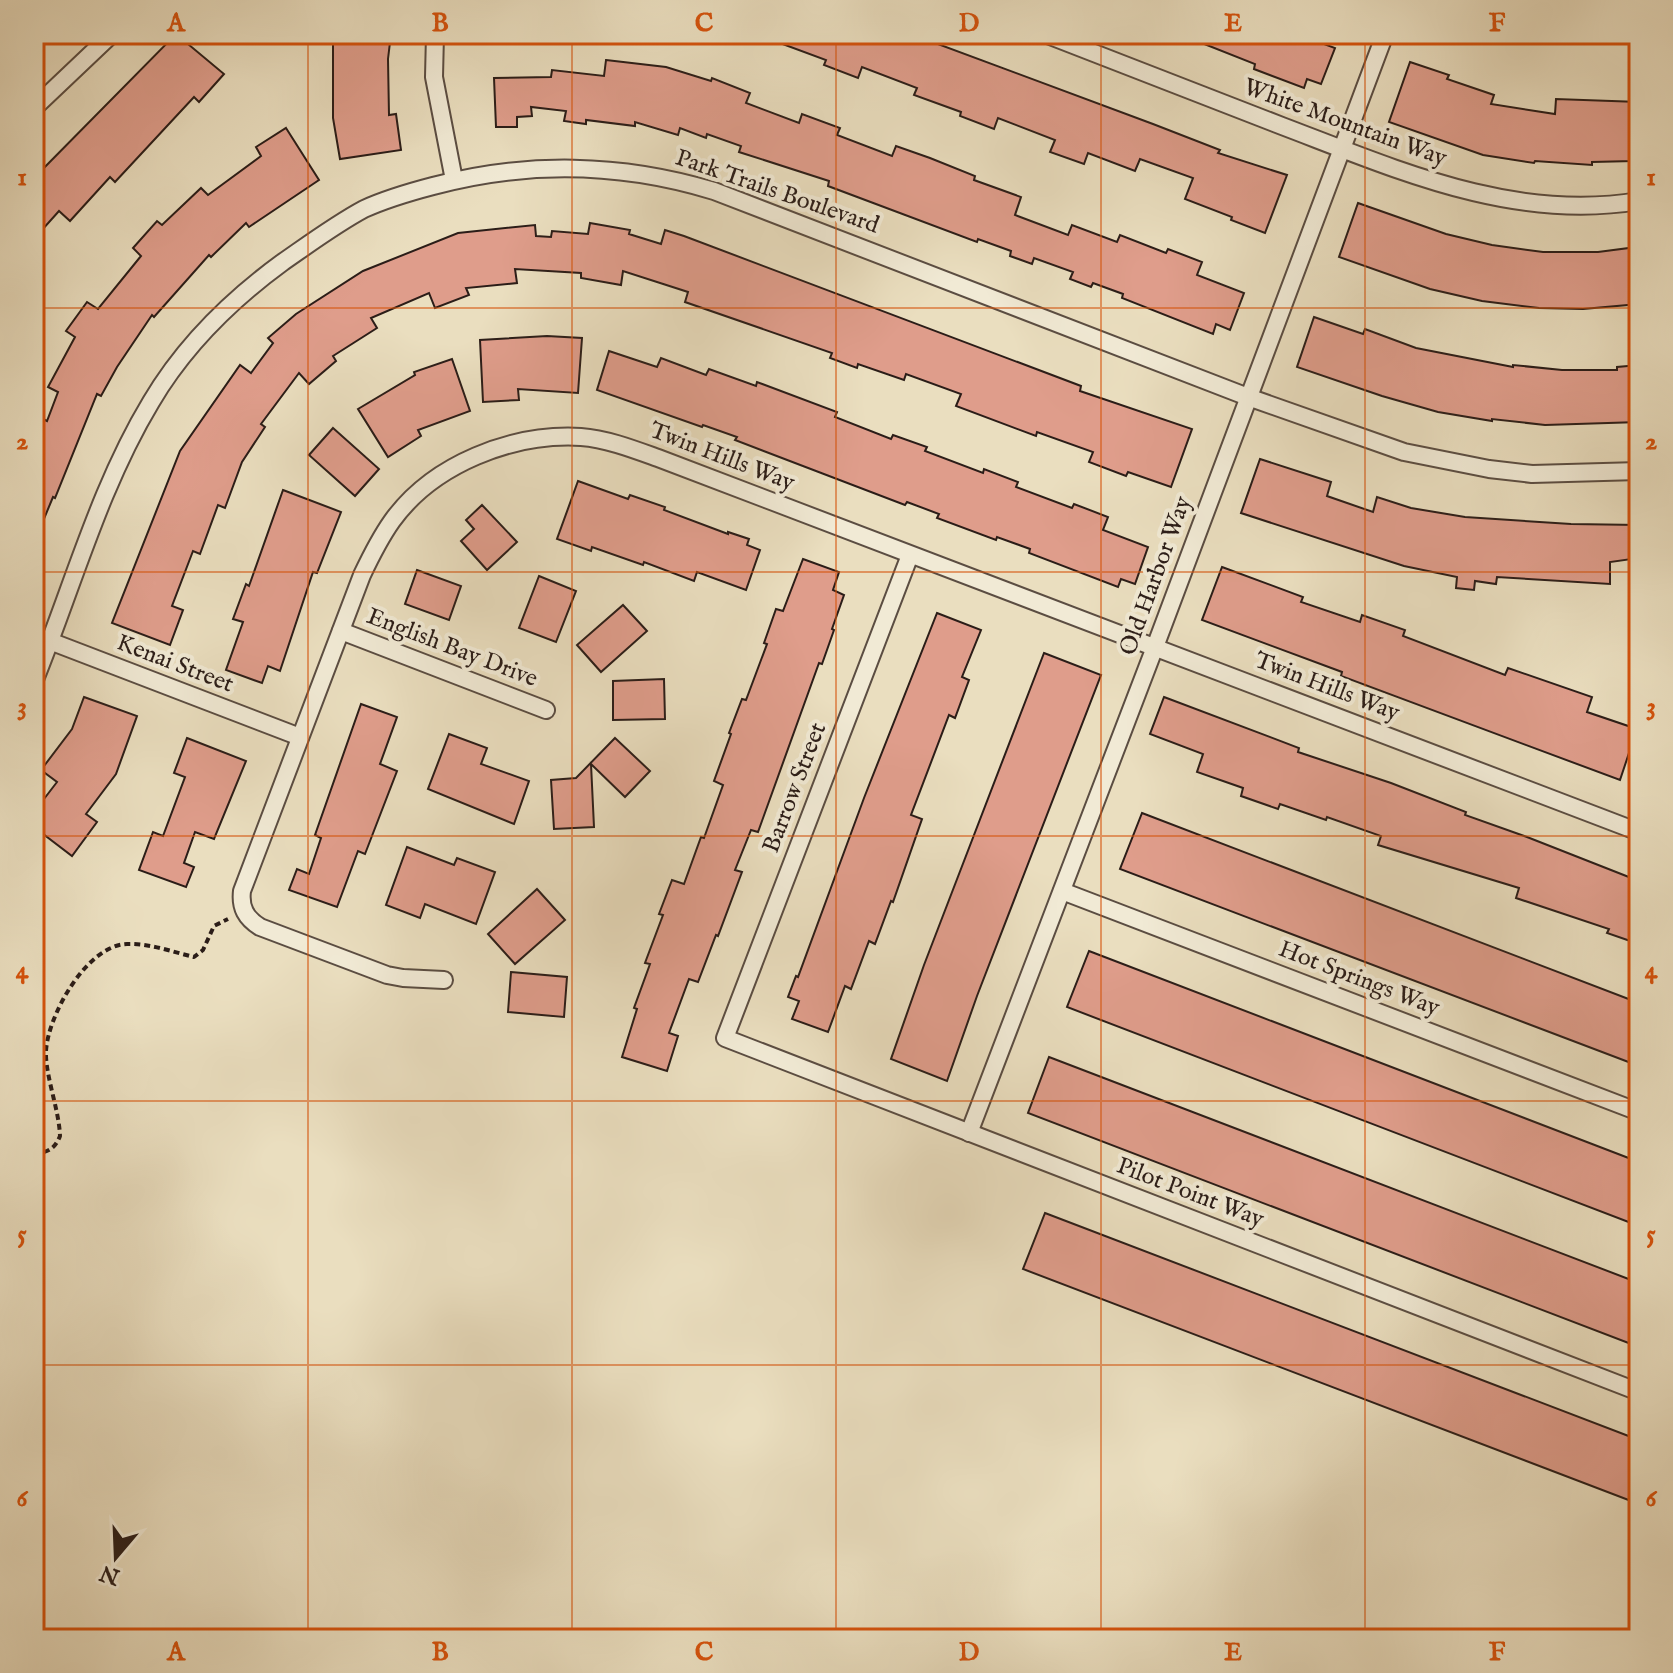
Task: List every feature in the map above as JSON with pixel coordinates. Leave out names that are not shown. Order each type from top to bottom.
[{"type":"street","points":[[34,108],[112,34]]},
{"type":"street","points":[[435,34],[434,77],[454,180]]},
{"type":"street","name":"White Mountain Way","points":[[1045,34],[1425,179],[1508,201],[1569,207],[1639,201]]},
{"type":"street","name":"Old Harbor Way","points":[[969,1133],[1385,34]]},
{"type":"street","name":"Park Trails Boulevard","points":[[34,682],[116,469],[150,403],[202,333],[263,277],[365,209],[454,180],[542,168],[575,167],[636,173],[684,182],[744,201],[1360,439],[1448,462],[1532,474],[1639,471]]},
{"type":"street","name":"Twin Hills Way","points":[[243,911],[242,891],[372,555],[394,519],[425,488],[464,462],[530,440],[584,437],[620,445],[1639,832]]},
{"type":"street","name":"Barrow Street","points":[[725,1038],[910,555]]},
{"type":"street","name":"English Bay Drive","points":[[341,631],[546,710]]},
{"type":"street","name":"Kenai Street","points":[[34,635],[300,737]]},
{"type":"street","name":"Hot Springs Way","points":[[1062,891],[1639,1112]]},
{"type":"street","points":[[243,911],[260,927],[387,975],[444,980]]},
{"type":"street","name":"Pilot Point Way","points":[[725,1038],[1639,1392]]},
{"type":"path","points":[[34,1154],[47,1152],[56,1145],[60,1136],[46,1052],[51,1026],[71,986],[97,956],[124,943],[194,957],[203,950],[214,926],[243,911]]},
{"type":"building","points":[[176,34],[224,74],[199,102],[194,97],[115,182],[110,177],[70,221],[59,211],[34,239],[34,178]]},
{"type":"building","points":[[333,34],[391,34],[389,115],[396,114],[401,150],[340,159],[333,118]]},
{"type":"building","points":[[761,34],[911,34],[1220,150],[1218,153],[1287,175],[1265,233],[1185,199],[1193,178],[1140,159],[1135,171],[1088,153],[1084,164],[1050,152],[1055,140],[998,118],[994,129],[960,116],[961,112],[914,95],[917,88],[862,67],[858,78],[824,65],[826,60]]},
{"type":"building","points":[[1179,34],[1297,34],[1335,48],[1321,84],[1307,79],[1304,88],[1254,69],[1255,64]]},
{"type":"building","points":[[606,60],[666,67],[711,81],[712,78],[750,93],[746,103],[799,123],[802,114],[840,128],[837,135],[892,156],[896,146],[930,158],[975,176],[974,180],[1021,197],[1015,215],[1068,235],[1072,225],[1117,242],[1120,235],[1166,253],[1168,249],[1202,262],[1197,275],[1244,293],[1230,330],[1216,324],[1213,334],[1122,298],[1123,294],[1093,283],[1091,287],[1070,279],[1073,272],[1034,258],[1032,264],[1010,256],[1011,251],[978,239],[977,242],[828,186],[829,181],[739,152],[741,146],[707,134],[706,138],[680,128],[678,135],[635,122],[635,126],[586,120],[586,124],[564,121],[566,111],[531,107],[532,116],[517,117],[517,127],[496,127],[494,78],[551,77],[552,70],[604,76]]},
{"type":"building","points":[[1410,62],[1494,95],[1491,104],[1555,114],[1556,99],[1639,102],[1639,139],[1632,140],[1633,161],[1592,162],[1592,165],[1534,163],[1483,155],[1389,122]]},
{"type":"building","points":[[286,128],[319,180],[249,227],[246,223],[211,257],[209,255],[154,317],[152,315],[101,396],[97,394],[34,543],[34,436],[41,418],[47,421],[58,392],[48,387],[75,337],[66,331],[87,302],[98,309],[141,256],[133,248],[157,221],[162,225],[201,188],[208,195],[261,156],[256,147]]},
{"type":"building","points":[[1358,203],[1446,234],[1492,245],[1543,252],[1598,252],[1637,247],[1639,304],[1583,309],[1539,308],[1482,301],[1430,289],[1339,257]]},
{"type":"building","points":[[590,223],[630,230],[629,234],[661,244],[665,230],[684,236],[1081,386],[1080,391],[1192,429],[1171,487],[1128,472],[1126,476],[1089,462],[1093,452],[1037,432],[1036,436],[956,406],[961,394],[906,374],[904,380],[858,364],[857,368],[830,358],[832,353],[685,302],[688,292],[623,271],[621,285],[581,278],[581,273],[515,269],[517,283],[466,288],[469,295],[435,308],[429,293],[371,318],[377,328],[333,356],[336,361],[309,384],[299,373],[261,424],[265,427],[242,462],[225,508],[218,505],[200,554],[193,551],[172,606],[183,610],[170,645],[112,623],[180,451],[240,365],[251,373],[273,343],[268,338],[296,314],[363,271],[458,233],[535,225],[536,236],[551,237],[552,231],[588,234]]},
{"type":"building","points":[[1314,317],[1363,334],[1365,329],[1416,348],[1513,367],[1617,370],[1617,367],[1639,365],[1639,422],[1545,425],[1492,421],[1438,412],[1382,396],[1297,367]]},
{"type":"building","points":[[547,336],[582,338],[578,393],[518,389],[519,400],[483,402],[480,340]]},
{"type":"building","points":[[609,351],[657,367],[661,358],[706,375],[709,369],[756,386],[757,382],[837,412],[835,417],[891,439],[893,435],[927,447],[925,451],[983,473],[984,469],[1018,482],[1016,487],[1072,508],[1074,504],[1108,517],[1103,530],[1148,547],[1135,584],[1121,579],[1118,587],[1029,553],[1030,549],[937,518],[939,514],[907,502],[905,505],[735,440],[737,437],[597,390]]},
{"type":"building","points":[[452,359],[470,411],[418,430],[421,436],[388,457],[358,409],[415,375],[414,372]]},
{"type":"building","points":[[333,428],[379,469],[355,496],[309,455]]},
{"type":"building","points":[[1260,459],[1331,482],[1327,496],[1373,512],[1377,497],[1411,508],[1465,517],[1639,525],[1639,558],[1610,562],[1610,584],[1497,577],[1496,584],[1475,581],[1474,590],[1456,588],[1457,577],[1404,566],[1241,513]]},
{"type":"building","points":[[578,481],[628,499],[630,495],[728,534],[749,539],[747,545],[760,550],[746,590],[697,572],[694,581],[644,562],[643,565],[592,547],[591,551],[557,539]]},
{"type":"building","points":[[283,490],[341,512],[317,573],[313,572],[280,671],[268,666],[262,683],[226,670],[243,622],[233,619],[246,584],[249,586]]},
{"type":"building","points":[[482,505],[517,542],[487,570],[461,541],[474,529],[466,520]]},
{"type":"building","points":[[803,559],[839,572],[833,590],[844,595],[822,664],[819,663],[758,832],[751,830],[735,870],[742,872],[718,936],[698,982],[689,979],[669,1033],[678,1036],[667,1071],[622,1057],[637,1009],[634,1008],[650,964],[645,963],[663,915],[659,914],[672,880],[684,884],[701,837],[704,838],[723,785],[714,781],[729,733],[742,699],[746,700],[767,644],[764,643],[776,609],[783,611]]},
{"type":"building","points":[[1222,567],[1303,597],[1301,602],[1360,622],[1362,615],[1405,630],[1403,636],[1505,675],[1508,668],[1592,697],[1587,712],[1637,729],[1620,780],[1341,676],[1342,672],[1202,620]]},
{"type":"building","points":[[417,570],[461,586],[449,620],[405,604]]},
{"type":"building","points":[[539,576],[576,591],[556,642],[519,628]]},
{"type":"building","points":[[623,605],[647,631],[601,672],[577,645]]},
{"type":"building","points":[[937,613],[981,630],[962,677],[969,680],[955,718],[949,715],[911,815],[922,819],[893,902],[875,944],[869,941],[851,989],[845,986],[828,1032],[792,1019],[799,1001],[788,997]]},
{"type":"building","points":[[1044,653],[1101,675],[947,1081],[891,1059]]},
{"type":"building","points":[[664,679],[665,719],[613,720],[613,681]]},
{"type":"building","points":[[84,697],[137,716],[116,774],[86,814],[97,822],[72,856],[34,827],[34,812],[57,782],[41,770],[72,729]]},
{"type":"building","points":[[1164,697],[1299,748],[1298,752],[1391,783],[1466,812],[1465,815],[1639,881],[1639,944],[1607,933],[1609,929],[1516,898],[1519,888],[1378,845],[1381,836],[1327,817],[1326,820],[1280,804],[1278,809],[1241,796],[1243,788],[1197,772],[1203,754],[1150,734]]},
{"type":"building","points":[[361,704],[397,717],[380,764],[397,771],[365,854],[358,851],[337,907],[289,890],[297,869],[309,874],[321,838],[315,835]]},
{"type":"building","points":[[449,734],[487,748],[481,764],[529,781],[514,824],[428,789]]},
{"type":"building","points":[[187,738],[246,761],[214,839],[195,832],[184,863],[194,867],[186,887],[139,870],[153,832],[163,836],[185,777],[174,773]]},
{"type":"building","points":[[615,738],[650,771],[625,797],[591,764],[594,827],[554,829],[551,780],[576,778]]},
{"type":"building","points":[[1142,813],[1639,1003],[1639,1066],[1120,869]]},
{"type":"building","points":[[407,847],[454,865],[457,858],[495,872],[476,924],[425,904],[420,918],[386,905]]},
{"type":"building","points":[[537,889],[565,920],[515,964],[488,934]]},
{"type":"building","points":[[1089,951],[1639,1162],[1639,1226],[1067,1007]]},
{"type":"building","points":[[511,972],[567,977],[564,1017],[508,1012]]},
{"type":"building","points":[[1049,1057],[1639,1283],[1639,1347],[1028,1113]]},
{"type":"building","points":[[1045,1213],[1639,1440],[1639,1504],[1023,1269]]}]
